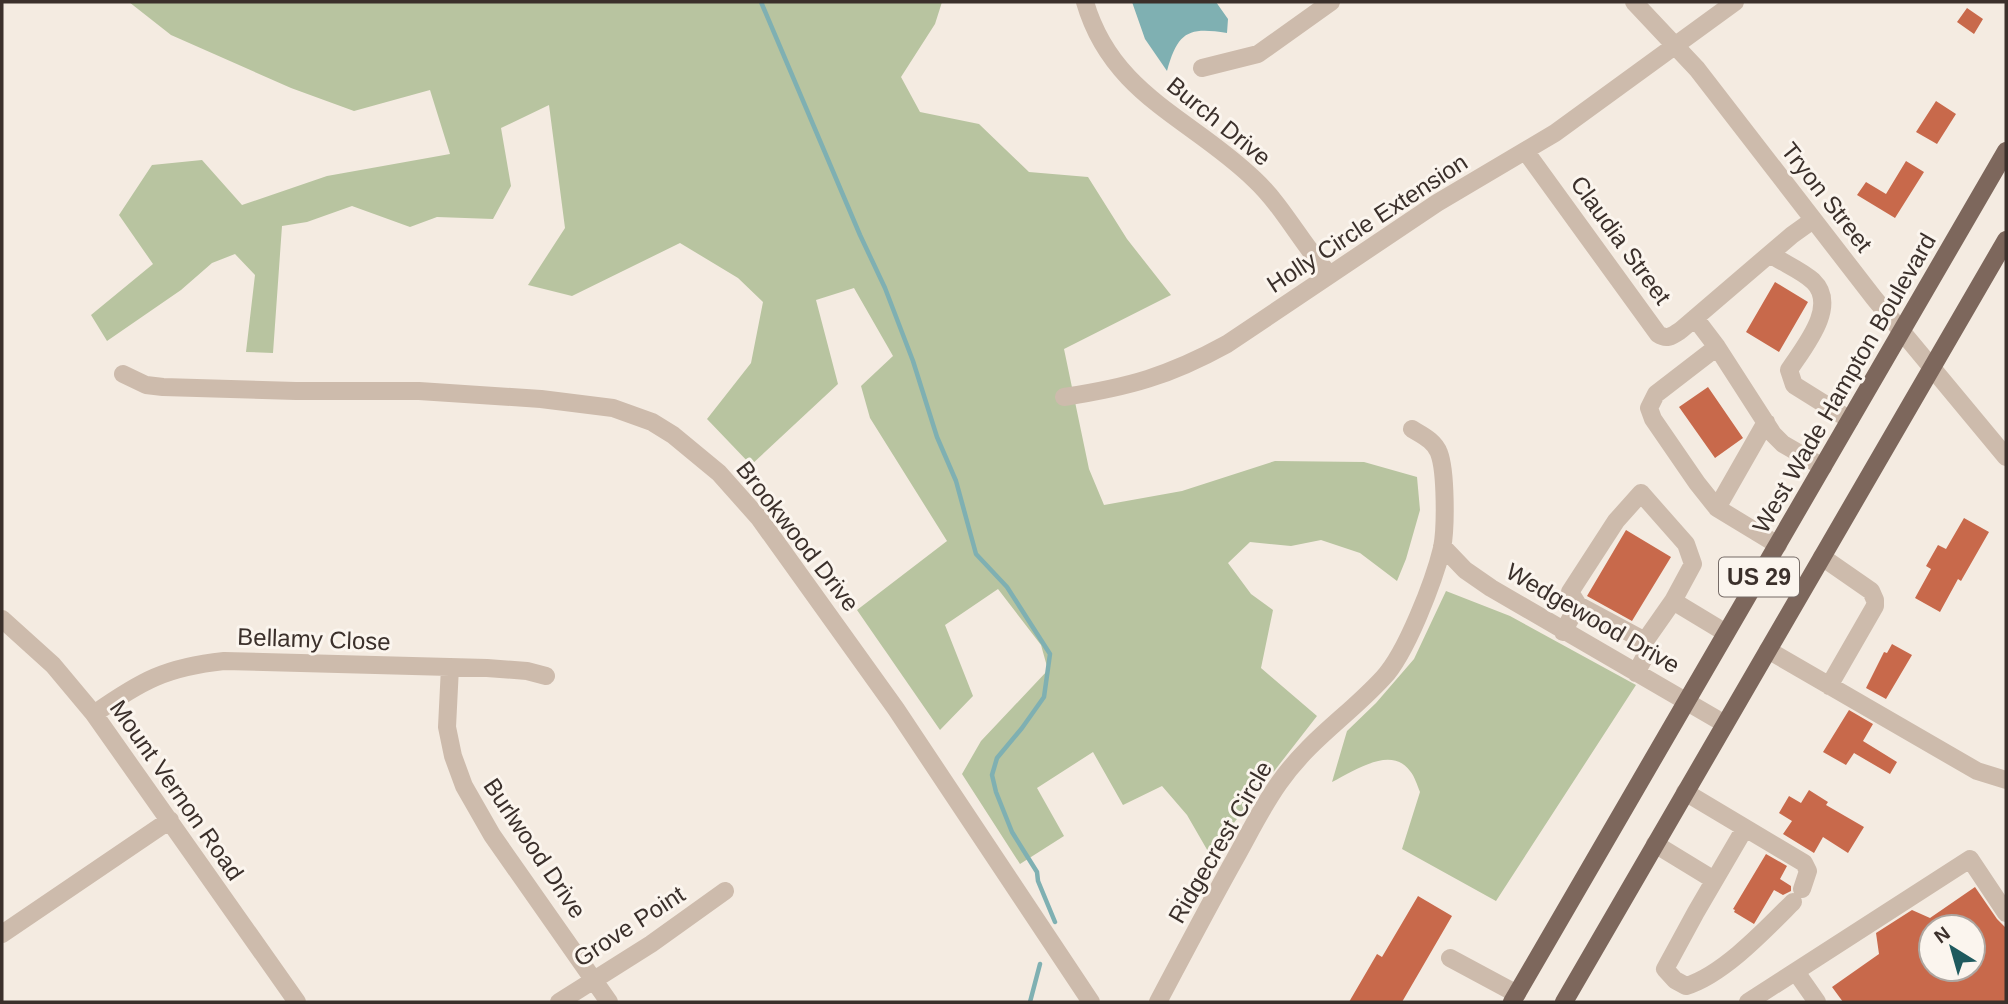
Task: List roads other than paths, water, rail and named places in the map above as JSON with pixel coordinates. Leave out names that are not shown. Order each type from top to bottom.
[{"type":"main road","name":"West Wade Hampton Boulevard","points":[[1514,998],[2006,151]]},
{"type":"main road","name":"US 29","points":[[1564,1002],[2006,240]]},
{"type":"street","name":"Burch Drive","points":[[1085,2],[1099,39],[1127,77],[1256,180],[1313,258],[1330,275]]},
{"type":"street","points":[[1202,68],[1258,54],[1331,2]]},
{"type":"street","name":"Tryon Street","points":[[1634,2],[1697,69],[1813,220],[2006,457]]},
{"type":"street","name":"Holly Circle Extension","points":[[1064,397],[1146,381],[1191,364],[1227,344],[1437,204],[1555,133],[1734,2]]},
{"type":"street","name":"Claudia Street","points":[[1526,152],[1658,334],[1664,337],[1670,337],[1695,318],[1813,220]]},
{"type":"street","points":[[1770,254],[1812,280],[1822,293],[1821,318],[1789,370],[1794,385],[1850,420]]},
{"type":"street","points":[[1695,318],[1773,434],[1783,444],[1823,467]]},
{"type":"street","points":[[1717,347],[1656,394],[1649,408],[1653,419],[1682,462],[1717,508],[1778,545]]},
{"type":"street","name":"Brookwood Drive","points":[[122,374],[146,384],[163,387],[419,391],[589,404],[634,415],[673,435],[719,473],[758,518],[896,709],[1091,1002]]},
{"type":"street","points":[[1717,508],[1766,422]]},
{"type":"street","name":"Ridgecrest Circle","points":[[1158,1002],[1199,923],[1279,783],[1303,752],[1384,677],[1395,662],[1420,612],[1442,546],[1443,466],[1439,450],[1427,437],[1412,429]]},
{"type":"street","points":[[1636,673],[1649,649],[1645,641],[1578,605],[1570,592],[1616,521],[1642,493],[1686,544],[1693,564],[1673,601],[1645,641]]},
{"type":"street","name":"Wedgewood Drive","points":[[1442,546],[1465,570],[1563,632],[1725,724]]},
{"type":"street","points":[[1822,557],[1871,591],[1875,600],[1875,606],[1829,686]]},
{"type":"street","points":[[1673,601],[1726,633]]},
{"type":"street","points":[[1563,632],[1578,605]]},
{"type":"street","name":"Mount Vernon Road","points":[[2,619],[52,665],[94,714],[297,1002]]},
{"type":"street","points":[[1768,650],[1977,771],[2006,780]]},
{"type":"street","name":"Bellamy Close","points":[[94,714],[149,678],[196,664],[224,661],[450,667],[527,671],[546,676]]},
{"type":"street","name":"Burlwood Drive","points":[[450,667],[447,727],[464,786],[492,835],[609,1002]]},
{"type":"street","points":[[1685,792],[1804,863],[1808,871],[1797,895],[1750,945],[1699,982],[1686,986],[1675,980],[1665,969],[1745,828]]},
{"type":"street","points":[[2,934],[170,820]]},
{"type":"street","points":[[1655,844],[1714,880]]},
{"type":"street","points":[[1748,1002],[1970,859],[2006,913]]},
{"type":"street","name":"Grove Point","points":[[559,1002],[691,917],[724,891]]},
{"type":"street","points":[[1450,958],[1514,998]]},
{"type":"street","points":[[1796,972],[1817,1002]]},
{"type":"water","points":[[1132,2],[1216,2],[1228,19],[1227,33],[1203,31],[1187,35],[1176,47],[1167,71],[1145,39]]},
{"type":"waterway","points":[[761,2],[885,288],[913,361],[937,437],[956,481],[976,554],[1007,587],[1050,654],[1044,697],[997,758],[992,775],[1012,832],[1037,872],[1038,881],[1055,922]]},
{"type":"waterway","points":[[1030,1002],[1040,964]]}]
